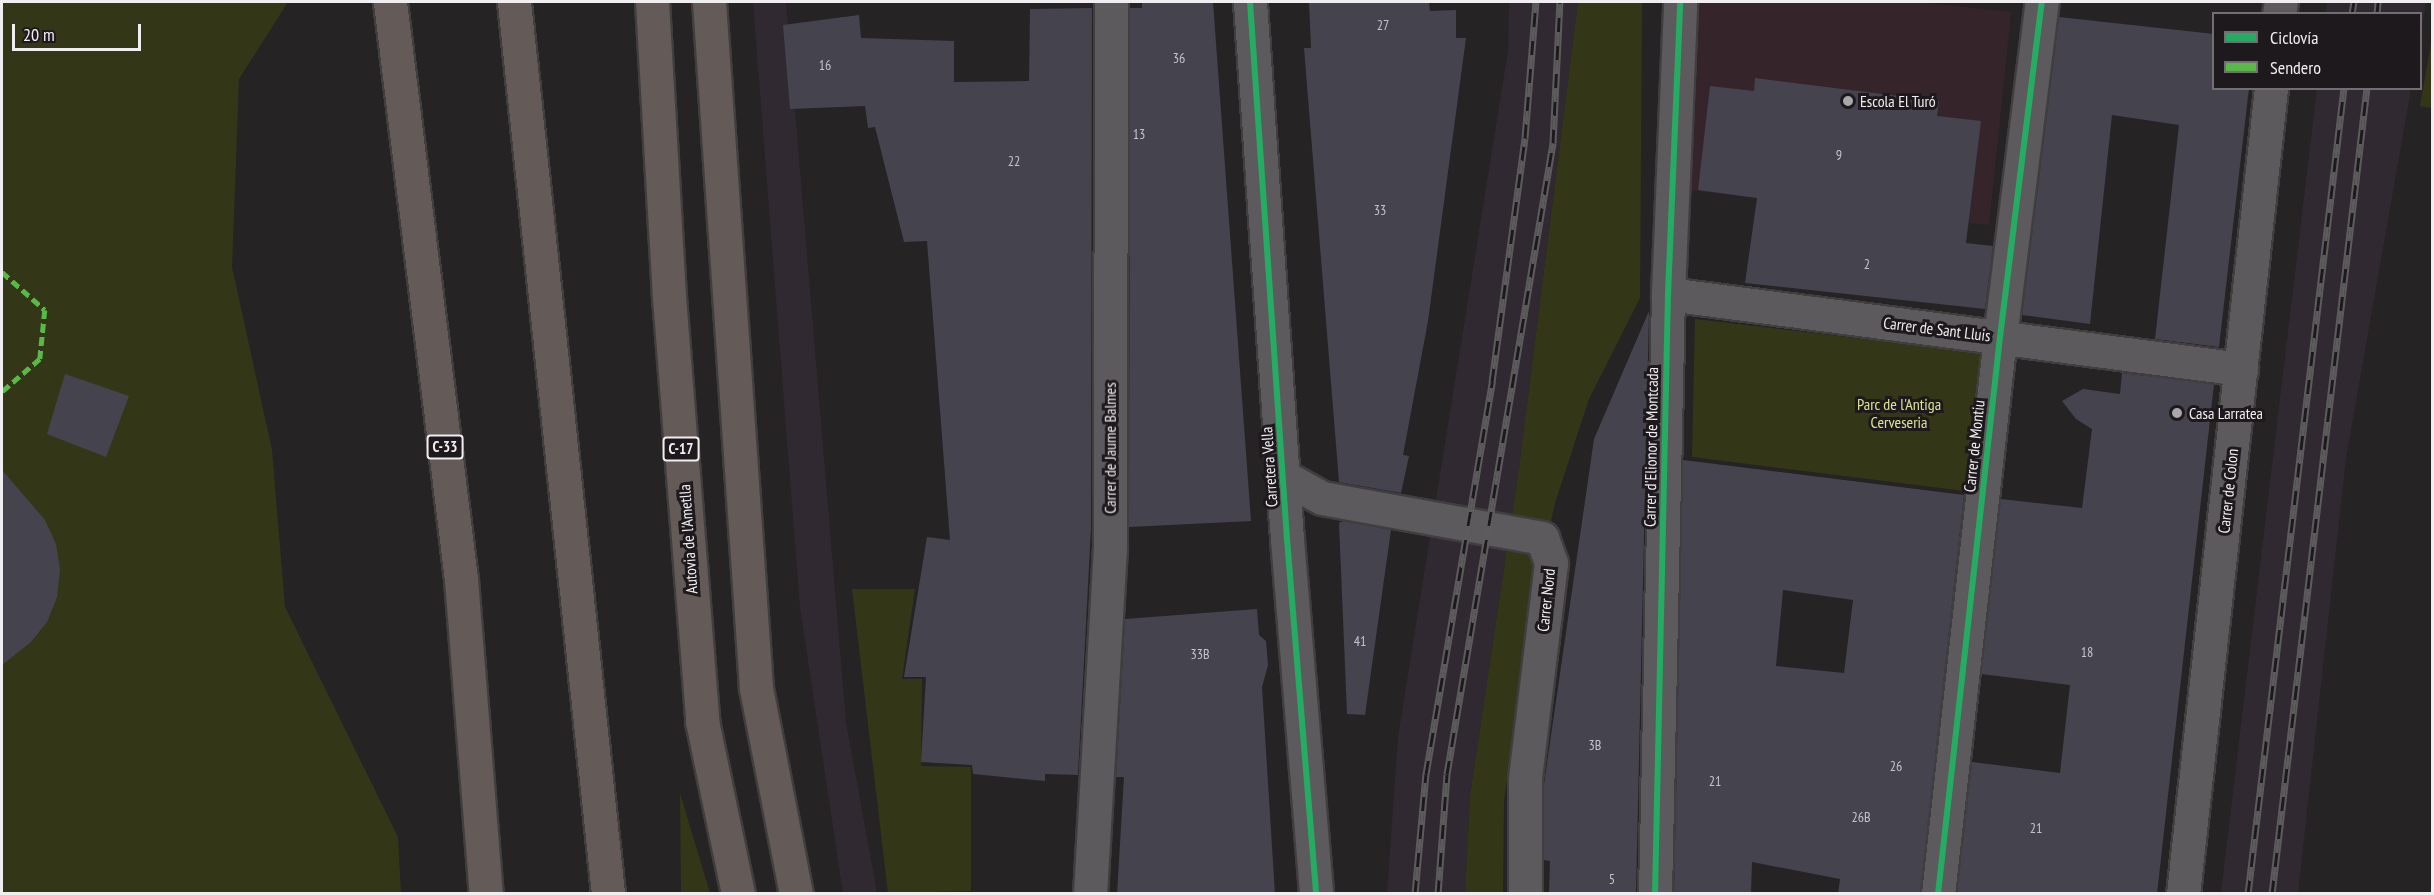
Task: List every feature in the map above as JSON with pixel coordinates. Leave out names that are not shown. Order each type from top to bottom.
[{"type":"highway","name":"C-33","points":[[390,2],[461,579],[486,894]]},
{"type":"highway","points":[[514,2],[608,894]]},
{"type":"highway","name":"Autovia de l'Ametlla","points":[[652,2],[702,721],[738,894]]},
{"type":"highway","points":[[709,2],[756,688],[796,894]]},
{"type":"street","name":"Carrer de Jaume Balmes","points":[[1090,894],[1110,549],[1111,2]]},
{"type":"street","name":"Carretera Vella","points":[[1250,2],[1316,894]]},
{"type":"street","name":"Carrer d'Elionor de Montcada","points":[[1655,894],[1668,294],[1680,2]]},
{"type":"street","name":"Carrer de Montiu","points":[[1938,894],[2000,337],[2042,2]]},
{"type":"street","name":"Carrer de Colon","points":[[2183,894],[2271,90]]},
{"type":"street","name":"Carrer de Sant Lluis","points":[[1668,294],[2241,369]]},
{"type":"street","name":"Carrer Nord","points":[[1284,477],[1322,498],[1542,538],[1551,563],[1525,779],[1525,894]]},
{"type":"shaded area","points":[[753,2],[786,2],[846,723],[877,893],[843,893],[800,607]]},
{"type":"shaded area","points":[[1509,2],[1578,2],[1519,468],[1470,796],[1465,893],[1387,894],[1398,737],[1508,51]]},
{"type":"shaded area","name":"Escola El Turó","points":[[1699,2],[1918,2],[2011,12],[1989,225],[1689,190]]},
{"type":"shaded area","points":[[2327,2],[2426,2],[2422,28],[2422,12],[2326,12]]},
{"type":"shaded area","points":[[2317,90],[2411,90],[2346,458],[2298,893],[2221,893]]},
{"type":"green space","points":[[2,2],[288,2],[239,79],[232,267],[272,450],[285,607],[398,837],[401,893],[2,894]]},
{"type":"green space","points":[[1578,2],[1642,2],[1640,298],[1589,399],[1555,503],[1531,612],[1504,801],[1503,893],[1465,894],[1470,796],[1519,468]]},
{"type":"green space","points":[[2432,38],[2432,108],[2420,106]]},
{"type":"green space","name":"Parc de l'Antiga Cerveseria","points":[[1695,319],[1982,353],[1965,491],[1692,457]]},
{"type":"green space","points":[[852,589],[915,589],[902,679],[922,679],[921,766],[971,767],[971,891],[888,893]]},
{"type":"green space","points":[[680,793],[710,893],[681,893]]},
{"type":"building","points":[[1142,2],[1213,2],[1251,521],[1129,527],[1130,8],[1142,8]]},
{"type":"building","points":[[1309,2],[1429,2],[1430,11],[1456,10],[1456,38],[1466,38],[1428,321],[1403,455],[1409,456],[1401,493],[1339,482],[1304,48],[1311,48]]},
{"type":"building","points":[[1092,8],[1091,529],[1078,775],[1045,774],[1045,781],[973,774],[972,765],[921,762],[926,677],[904,677],[927,537],[950,540],[927,241],[904,242],[875,127],[868,128],[865,106],[790,109],[783,25],[859,15],[861,38],[954,41],[954,82],[1029,81],[1030,9]]},
{"type":"building","points":[[2059,17],[2212,34],[2212,90],[2249,90],[2219,347],[2155,339],[2179,125],[2112,115],[2090,324],[2022,315]]},
{"type":"building","points":[[1755,78],[1939,101],[1937,116],[1981,121],[1966,243],[1993,246],[1985,309],[1745,283],[1757,198],[1698,190],[1710,86],[1754,91]]},
{"type":"building","points":[[1649,311],[1636,894],[1549,894],[1550,861],[1544,860],[1544,784],[1594,439]]},
{"type":"building","points":[[2122,373],[2214,384],[2157,894],[1957,894],[1972,762],[2060,773],[2070,685],[1981,674],[2001,499],[2082,508],[2092,429],[2076,419],[2062,401],[2083,389],[2120,394]]},
{"type":"building","points":[[65,374],[129,396],[106,457],[47,434]]},
{"type":"building","points":[[1683,460],[1964,495],[1920,894],[1838,894],[1840,879],[1752,862],[1751,894],[1674,894]],"holes":[[[1783,590],[1853,600],[1844,673],[1776,666]]]},
{"type":"building","points":[[2,470],[45,520],[56,544],[60,570],[57,597],[47,622],[31,642],[2,665]]},
{"type":"building","points":[[1343,521],[1391,530],[1365,715],[1347,714],[1339,523]]},
{"type":"building","points":[[1257,609],[1259,635],[1266,641],[1268,665],[1262,687],[1275,894],[1117,894],[1124,777],[1116,777],[1125,619]]},
{"type":"railway","points":[[1415,894],[1426,774],[1492,382],[1525,138],[1536,2]]},
{"type":"railway","points":[[1438,894],[1447,774],[1553,143],[1560,2]]},
{"type":"railway","points":[[2352,12],[2354,2]]},
{"type":"railway","points":[[2377,12],[2378,2]]},
{"type":"railway","points":[[2248,894],[2344,90]]},
{"type":"railway","points":[[2272,894],[2367,90]]},
{"type":"marked path","points":[[2,272],[45,310],[40,359],[2,392]]},
{"type":"cycle path","points":[[1250,2],[1287,539],[1316,894]]},
{"type":"cycle path","points":[[1655,894],[1668,294],[1680,2]]},
{"type":"cycle path","points":[[1938,894],[2000,337],[2042,2]]},
{"type":"place","name":"Escola El Turó","points":[[1848,101]]},
{"type":"place","name":"Casa Larratea","points":[[2177,413]]}]
